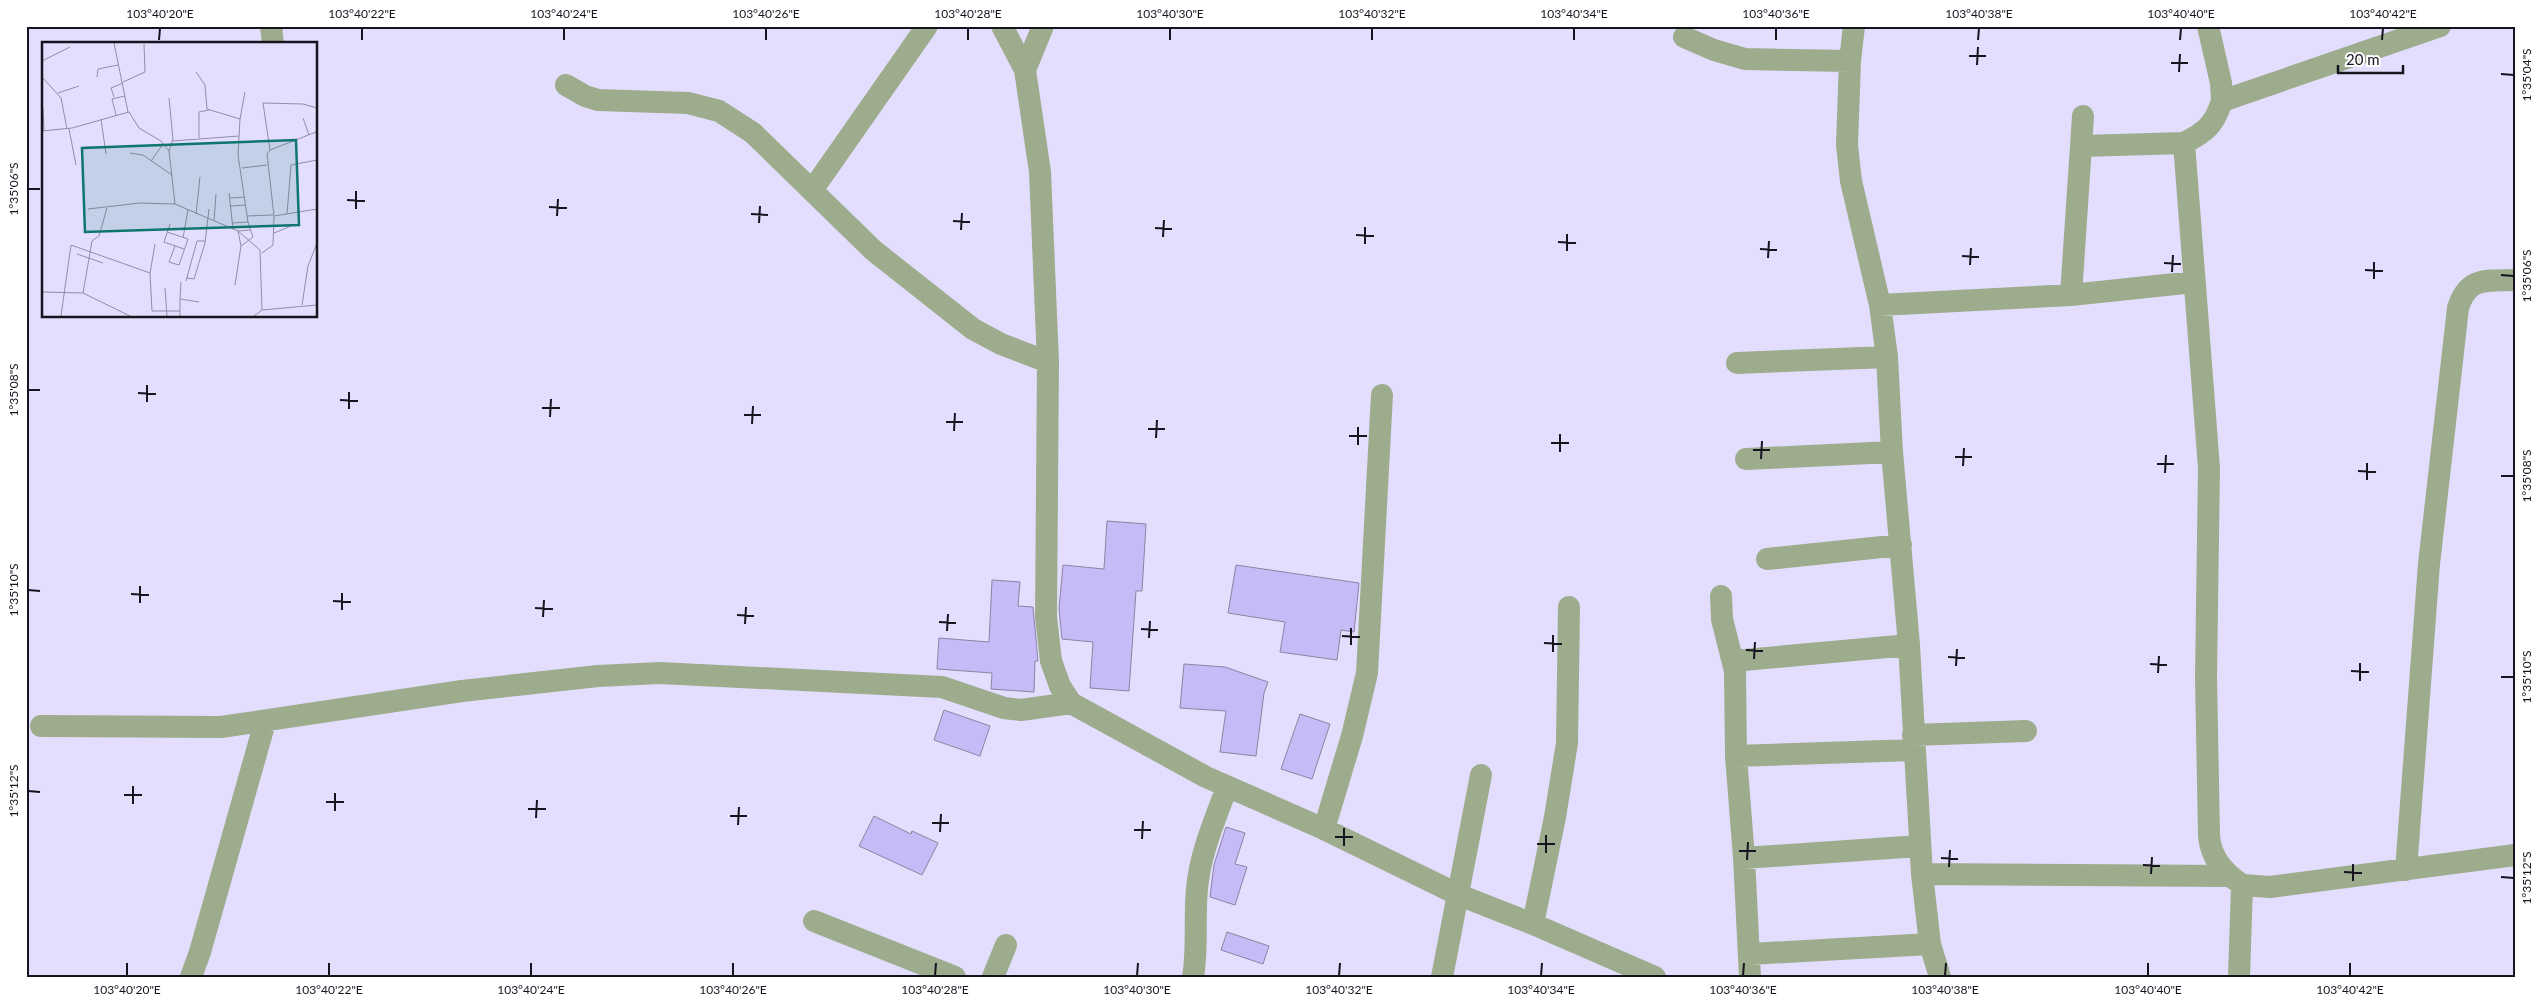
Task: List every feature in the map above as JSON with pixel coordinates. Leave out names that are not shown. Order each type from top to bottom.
[{"type":"street","points":[[271,26],[273,42]]},
{"type":"street","points":[[813,189],[926,26]]},
{"type":"street","points":[[1002,26],[1026,70],[1040,172],[1048,362],[1046,617],[1051,661],[1060,686],[1071,703],[1227,786],[1324,829],[1459,895],[1533,924],[1655,977]]},
{"type":"street","points":[[1026,70],[1043,26]]},
{"type":"street","points":[[1854,26],[1850,61],[1847,145],[1851,181],[1880,306],[1887,357],[1892,452],[1908,645],[1919,846],[1930,944],[1940,977]]},
{"type":"street","points":[[2082,146],[2184,143],[2201,134],[2212,124],[2222,100],[2221,83],[2208,26]]},
{"type":"street","points":[[2222,100],[2440,26]]},
{"type":"street","points":[[1684,37],[1722,53],[1745,59],[1850,61]]},
{"type":"street","points":[[566,85],[585,96],[598,100],[688,103],[718,111],[753,133],[813,189],[873,250],[973,329],[1001,344],[1048,362]]},
{"type":"street","points":[[2071,295],[2083,116]]},
{"type":"street","points":[[2184,143],[2209,468],[2206,677],[2209,836],[2210,850],[2236,880],[2239,977]]},
{"type":"street","points":[[2406,870],[2429,564],[2458,308],[2463,294],[2481,281],[2515,280]]},
{"type":"street","points":[[1880,306],[2071,295],[2194,282]]},
{"type":"street","points":[[1737,363],[1887,357]]},
{"type":"street","points":[[1324,829],[1352,736],[1367,673],[1382,395]]},
{"type":"street","points":[[1746,459],[1892,452]]},
{"type":"street","points":[[1767,559],[1901,546]]},
{"type":"street","points":[[1722,596],[1722,619],[1733,661],[1736,756],[1744,858],[1750,977]]},
{"type":"street","points":[[1533,924],[1555,817],[1567,743],[1569,607]]},
{"type":"street","points":[[1733,661],[1908,645]]},
{"type":"street","points":[[41,726],[180,729],[266,722],[462,691],[598,676],[660,674],[942,687],[1004,708],[1021,710],[1071,703]]},
{"type":"street","points":[[191,977],[266,722]]},
{"type":"street","points":[[1736,756],[1913,743],[2026,731]]},
{"type":"street","points":[[1442,977],[1481,775]]},
{"type":"street","points":[[1193,977],[1196,896],[1201,864],[1204,848],[1227,786]]},
{"type":"street","points":[[1744,858],[1919,846]]},
{"type":"street","points":[[1922,874],[2236,880],[2270,887],[2515,855]]},
{"type":"street","points":[[814,921],[955,977]]},
{"type":"street","points":[[1750,954],[1930,944]]},
{"type":"street","points":[[993,977],[1006,945]]},
{"type":"building","points":[[1107,521],[1146,524],[1142,591],[1136,591],[1129,691],[1090,688],[1093,642],[1062,639],[1059,609],[1063,565],[1104,569]]},
{"type":"building","points":[[1236,565],[1359,583],[1354,632],[1341,630],[1337,660],[1280,652],[1285,622],[1228,613]]},
{"type":"building","points":[[992,580],[1020,582],[1018,606],[1033,607],[1038,661],[1035,661],[1034,692],[991,689],[992,673],[937,669],[939,638],[989,642]]},
{"type":"building","points":[[1184,664],[1225,667],[1268,682],[1264,693],[1256,756],[1220,752],[1226,711],[1180,708]]},
{"type":"building","points":[[944,710],[990,726],[980,756],[934,740]]},
{"type":"building","points":[[1300,714],[1330,724],[1312,779],[1281,769]]},
{"type":"building","points":[[874,816],[911,834],[912,831],[938,843],[922,875],[859,846]]},
{"type":"building","points":[[1226,827],[1245,833],[1235,864],[1247,867],[1235,905],[1210,897],[1214,865]]},
{"type":"building","points":[[1227,932],[1269,946],[1263,964],[1221,950]]}]
